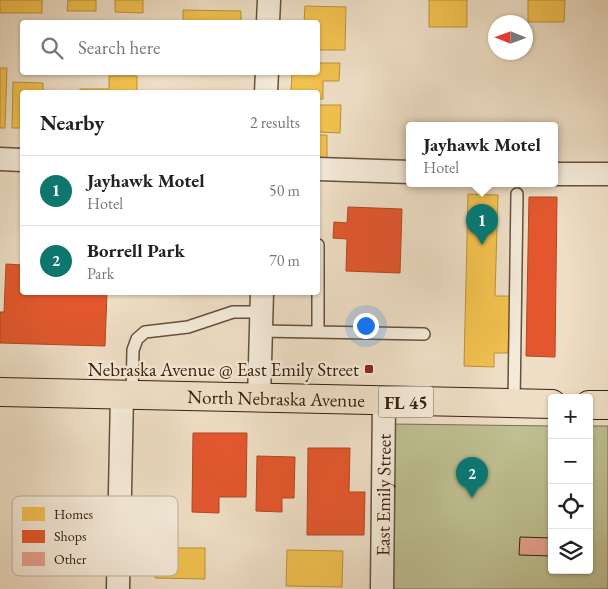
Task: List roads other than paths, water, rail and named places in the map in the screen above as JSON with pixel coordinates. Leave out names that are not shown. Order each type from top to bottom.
[{"type":"main road","name":"North Nebraska Avenue","points":[[0,392],[548,404]]},
{"type":"main road","points":[[593,405],[608,405]]},
{"type":"street","points":[[268,20],[269,0]]},
{"type":"street","points":[[266,90],[267,75]]},
{"type":"street","points":[[0,159],[20,160]]},
{"type":"street","points":[[320,169],[406,172]]},
{"type":"street","points":[[558,174],[608,174]]},
{"type":"street","points":[[259,398],[261,312]]},
{"type":"street","points":[[122,496],[127,395]]},
{"type":"street","name":"East Emily Street","points":[[382,589],[384,401]]},
{"type":"street","points":[[118,589],[119,576]]},
{"type":"lane","points":[[514,403],[517,194]]},
{"type":"lane","points":[[318,295],[318,332]]},
{"type":"lane","points":[[127,395],[133,350],[137,339],[145,332],[188,327],[233,312],[261,312],[318,332],[424,334]]},
{"type":"place","name":"Jayhawk Motel","points":[[482,245]]},
{"type":"place","name":"Nebraska Avenue @ East Emily Street","points":[[369,369]]},
{"type":"place","name":"Borrell Park","points":[[472,498]]}]
